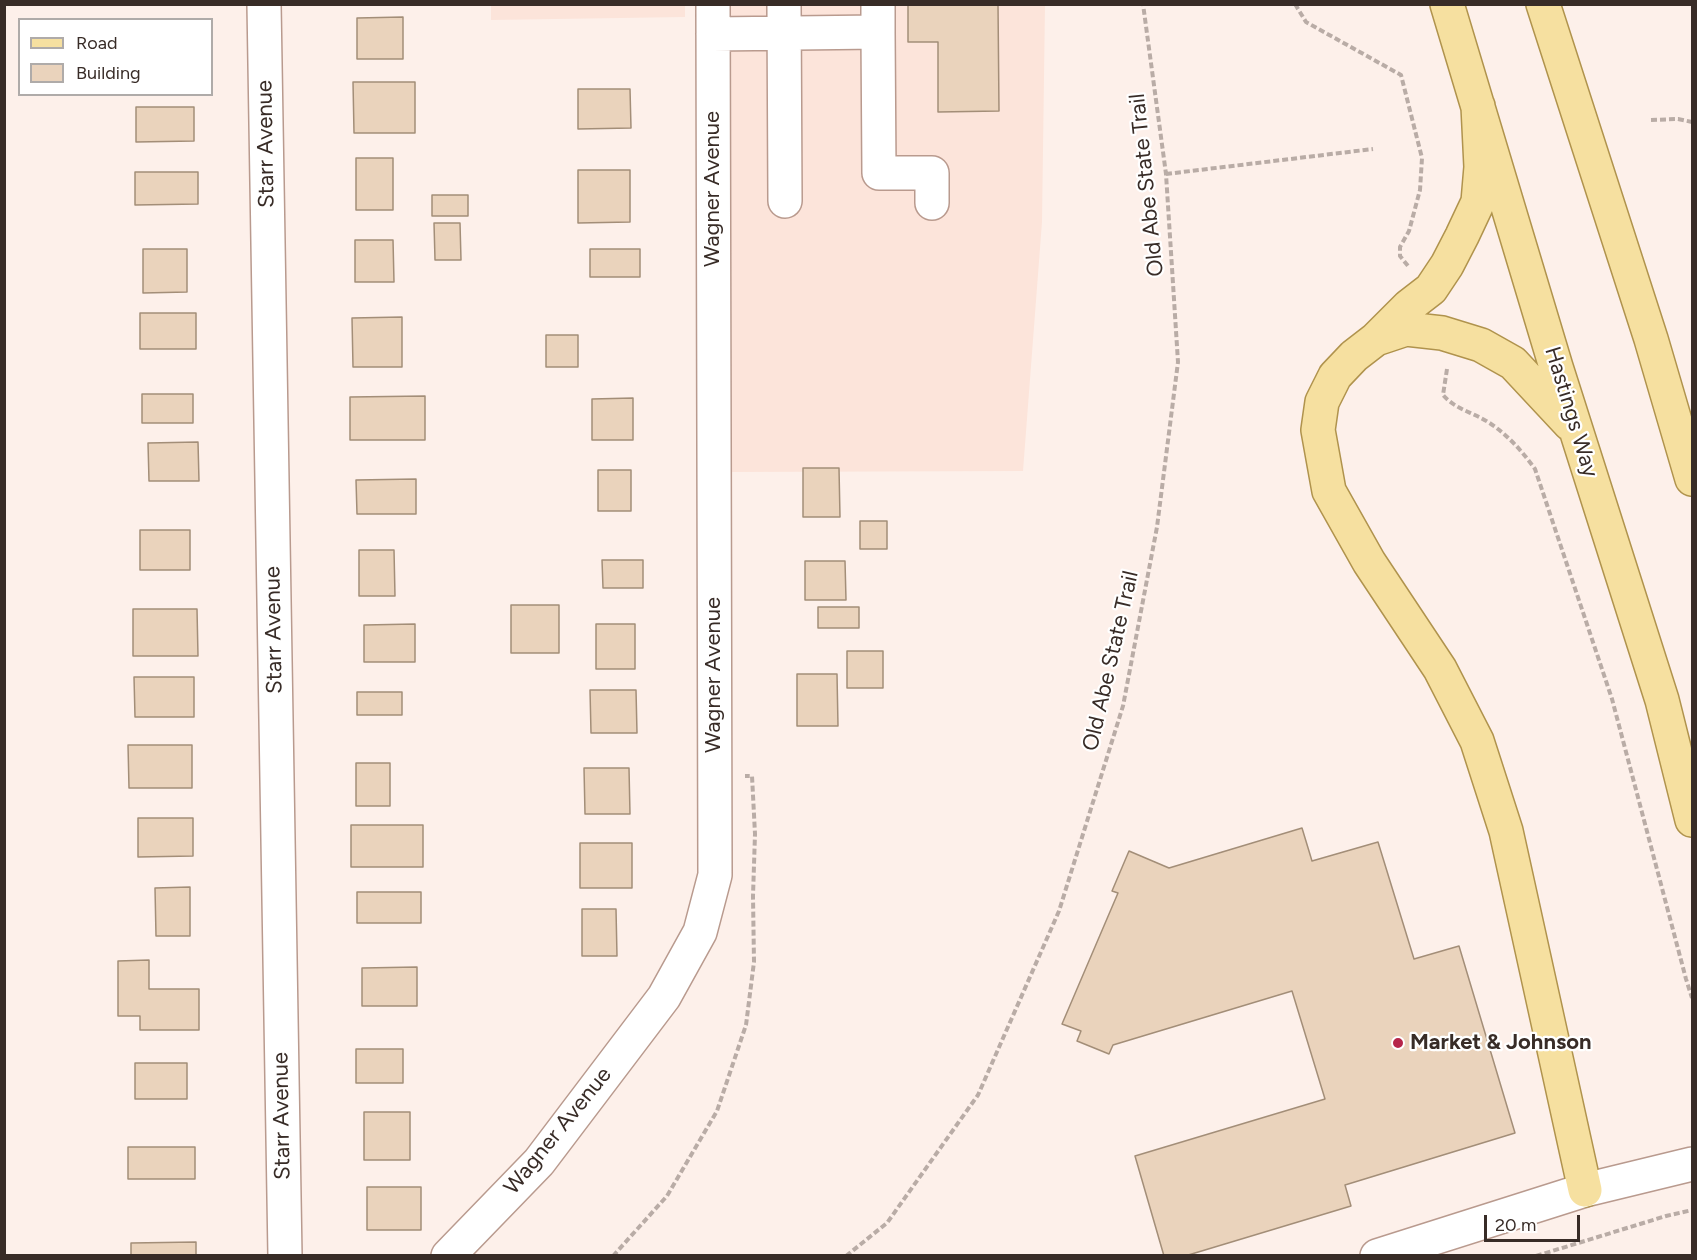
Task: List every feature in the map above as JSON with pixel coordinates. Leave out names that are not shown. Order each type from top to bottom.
[{"type":"main road","name":"Hastings Way","points":[[1447,4],[1576,430],[1662,700],[1692,820]]},
{"type":"main road","points":[[1543,4],[1651,339],[1692,478]]},
{"type":"main road","points":[[1478,106],[1480,167],[1478,202],[1447,265],[1432,287],[1376,339],[1354,356],[1335,376],[1322,402],[1318,430],[1329,491],[1369,562],[1440,669],[1477,741],[1506,831],[1585,1190]]},
{"type":"main road","points":[[1376,339],[1406,329],[1442,333],[1480,345],[1513,363],[1576,430]]},
{"type":"street","name":"Starr Avenue","points":[[264,4],[285,1256]]},
{"type":"street","points":[[713,20],[878,18],[879,173],[932,173],[932,203]]},
{"type":"street","points":[[784,19],[785,201]]},
{"type":"street","name":"Wagner Avenue","points":[[448,1256],[538,1162],[664,997],[699,932],[715,875],[713,20]]},
{"type":"street","points":[[1377,1256],[1585,1190],[1692,1164]]},
{"type":"path","name":"Old Abe State Trail","points":[[846,1256],[887,1223],[978,1095],[1059,912],[1123,706],[1157,527],[1178,362],[1166,174],[1143,4]]},
{"type":"path","points":[[1295,4],[1306,22],[1401,75],[1422,158],[1420,190],[1409,231],[1400,247],[1400,256],[1432,287]]},
{"type":"path","points":[[1651,120],[1678,119],[1692,122]]},
{"type":"path","points":[[1166,174],[1373,149]]},
{"type":"path","points":[[1452,336],[1443,395],[1451,404],[1488,422],[1517,445],[1536,469],[1612,699],[1692,998]]},
{"type":"path","points":[[613,1256],[667,1196],[706,1130],[717,1111],[747,1025],[754,962],[755,834],[752,776],[715,779]]},
{"type":"path","points":[[1536,1256],[1692,1210]]},
{"type":"shaded area","points":[[491,5],[685,5],[685,17],[491,20]]},
{"type":"shaded area","points":[[730,5],[1045,5],[1042,222],[1023,471],[732,472]]},
{"type":"building","points":[[908,4],[998,4],[999,111],[938,112],[938,42],[908,42]]},
{"type":"building","points":[[403,17],[403,59],[357,59],[357,18]]},
{"type":"building","points":[[353,82],[415,82],[415,133],[354,133]]},
{"type":"building","points":[[578,89],[630,89],[631,128],[578,129]]},
{"type":"building","points":[[136,107],[194,107],[194,141],[136,142]]},
{"type":"building","points":[[356,158],[393,158],[393,210],[356,210]]},
{"type":"building","points":[[578,170],[630,170],[630,222],[578,223]]},
{"type":"building","points":[[135,172],[198,172],[198,204],[135,205]]},
{"type":"building","points":[[432,195],[468,195],[468,216],[432,216]]},
{"type":"building","points":[[434,223],[460,223],[461,260],[435,260]]},
{"type":"building","points":[[355,240],[393,240],[394,282],[355,282]]},
{"type":"building","points":[[143,249],[187,249],[187,292],[143,293]]},
{"type":"building","points":[[590,249],[640,249],[640,277],[590,277]]},
{"type":"building","points":[[140,313],[196,313],[196,349],[140,349]]},
{"type":"building","points":[[402,317],[402,367],[353,367],[352,318]]},
{"type":"building","points":[[546,335],[578,335],[578,367],[546,367]]},
{"type":"building","points":[[142,394],[193,394],[193,423],[142,423]]},
{"type":"building","points":[[425,396],[425,440],[350,440],[350,397]]},
{"type":"building","points":[[633,398],[633,440],[592,440],[592,399]]},
{"type":"building","points":[[198,442],[199,481],[149,481],[148,443]]},
{"type":"building","points":[[803,468],[839,468],[840,517],[803,517]]},
{"type":"building","points":[[598,470],[631,470],[631,511],[598,511]]},
{"type":"building","points":[[416,479],[416,514],[357,514],[356,480]]},
{"type":"building","points":[[860,521],[887,521],[887,549],[860,549]]},
{"type":"building","points":[[140,530],[190,530],[190,570],[140,570]]},
{"type":"building","points":[[359,550],[394,550],[395,596],[359,596]]},
{"type":"building","points":[[602,560],[643,560],[643,588],[603,588]]},
{"type":"building","points":[[805,561],[845,561],[846,600],[805,600]]},
{"type":"building","points":[[511,605],[559,605],[559,653],[511,653]]},
{"type":"building","points":[[818,607],[859,607],[859,628],[818,628]]},
{"type":"building","points":[[133,609],[197,609],[198,656],[133,656]]},
{"type":"building","points":[[415,624],[415,662],[364,662],[364,625]]},
{"type":"building","points":[[596,624],[635,624],[635,669],[596,669]]},
{"type":"building","points":[[847,651],[883,651],[883,688],[847,688]]},
{"type":"building","points":[[797,674],[837,674],[838,726],[797,726]]},
{"type":"building","points":[[134,677],[194,677],[194,717],[135,717]]},
{"type":"building","points":[[590,690],[636,690],[637,733],[591,733]]},
{"type":"building","points":[[357,692],[402,692],[402,715],[357,715]]},
{"type":"building","points":[[128,745],[192,745],[192,788],[129,788]]},
{"type":"building","points":[[356,763],[390,763],[390,806],[356,806]]},
{"type":"building","points":[[584,768],[629,768],[630,814],[585,814]]},
{"type":"building","points":[[138,818],[193,818],[193,856],[138,857]]},
{"type":"building","points":[[351,825],[423,825],[423,867],[351,867]]},
{"type":"building","name":"Market & Johnson","points":[[1302,828],[1312,861],[1378,842],[1414,959],[1459,946],[1515,1133],[1345,1185],[1351,1206],[1185,1256],[1164,1256],[1135,1156],[1325,1099],[1292,991],[1113,1045],[1109,1054],[1077,1041],[1081,1031],[1062,1024],[1118,893],[1112,891],[1129,851],[1169,868]]},
{"type":"building","points":[[580,843],[632,843],[632,888],[580,888]]},
{"type":"building","points":[[190,887],[190,936],[156,936],[155,888]]},
{"type":"building","points":[[357,892],[421,892],[421,923],[357,923]]},
{"type":"building","points":[[582,909],[616,909],[617,956],[582,956]]},
{"type":"building","points":[[149,960],[149,989],[199,989],[199,1030],[140,1030],[140,1016],[118,1016],[118,961]]},
{"type":"building","points":[[417,967],[417,1006],[362,1006],[362,968]]},
{"type":"building","points":[[356,1049],[403,1049],[403,1083],[356,1083]]},
{"type":"building","points":[[135,1063],[187,1063],[187,1099],[135,1099]]},
{"type":"building","points":[[364,1112],[410,1112],[410,1160],[364,1160]]},
{"type":"building","points":[[128,1147],[195,1147],[195,1179],[128,1179]]},
{"type":"building","points":[[367,1187],[421,1187],[421,1230],[367,1230]]},
{"type":"building","points":[[196,1242],[196,1256],[131,1256],[131,1243]]},
{"type":"place","name":"Market & Johnson","points":[[1398,1043]]}]
